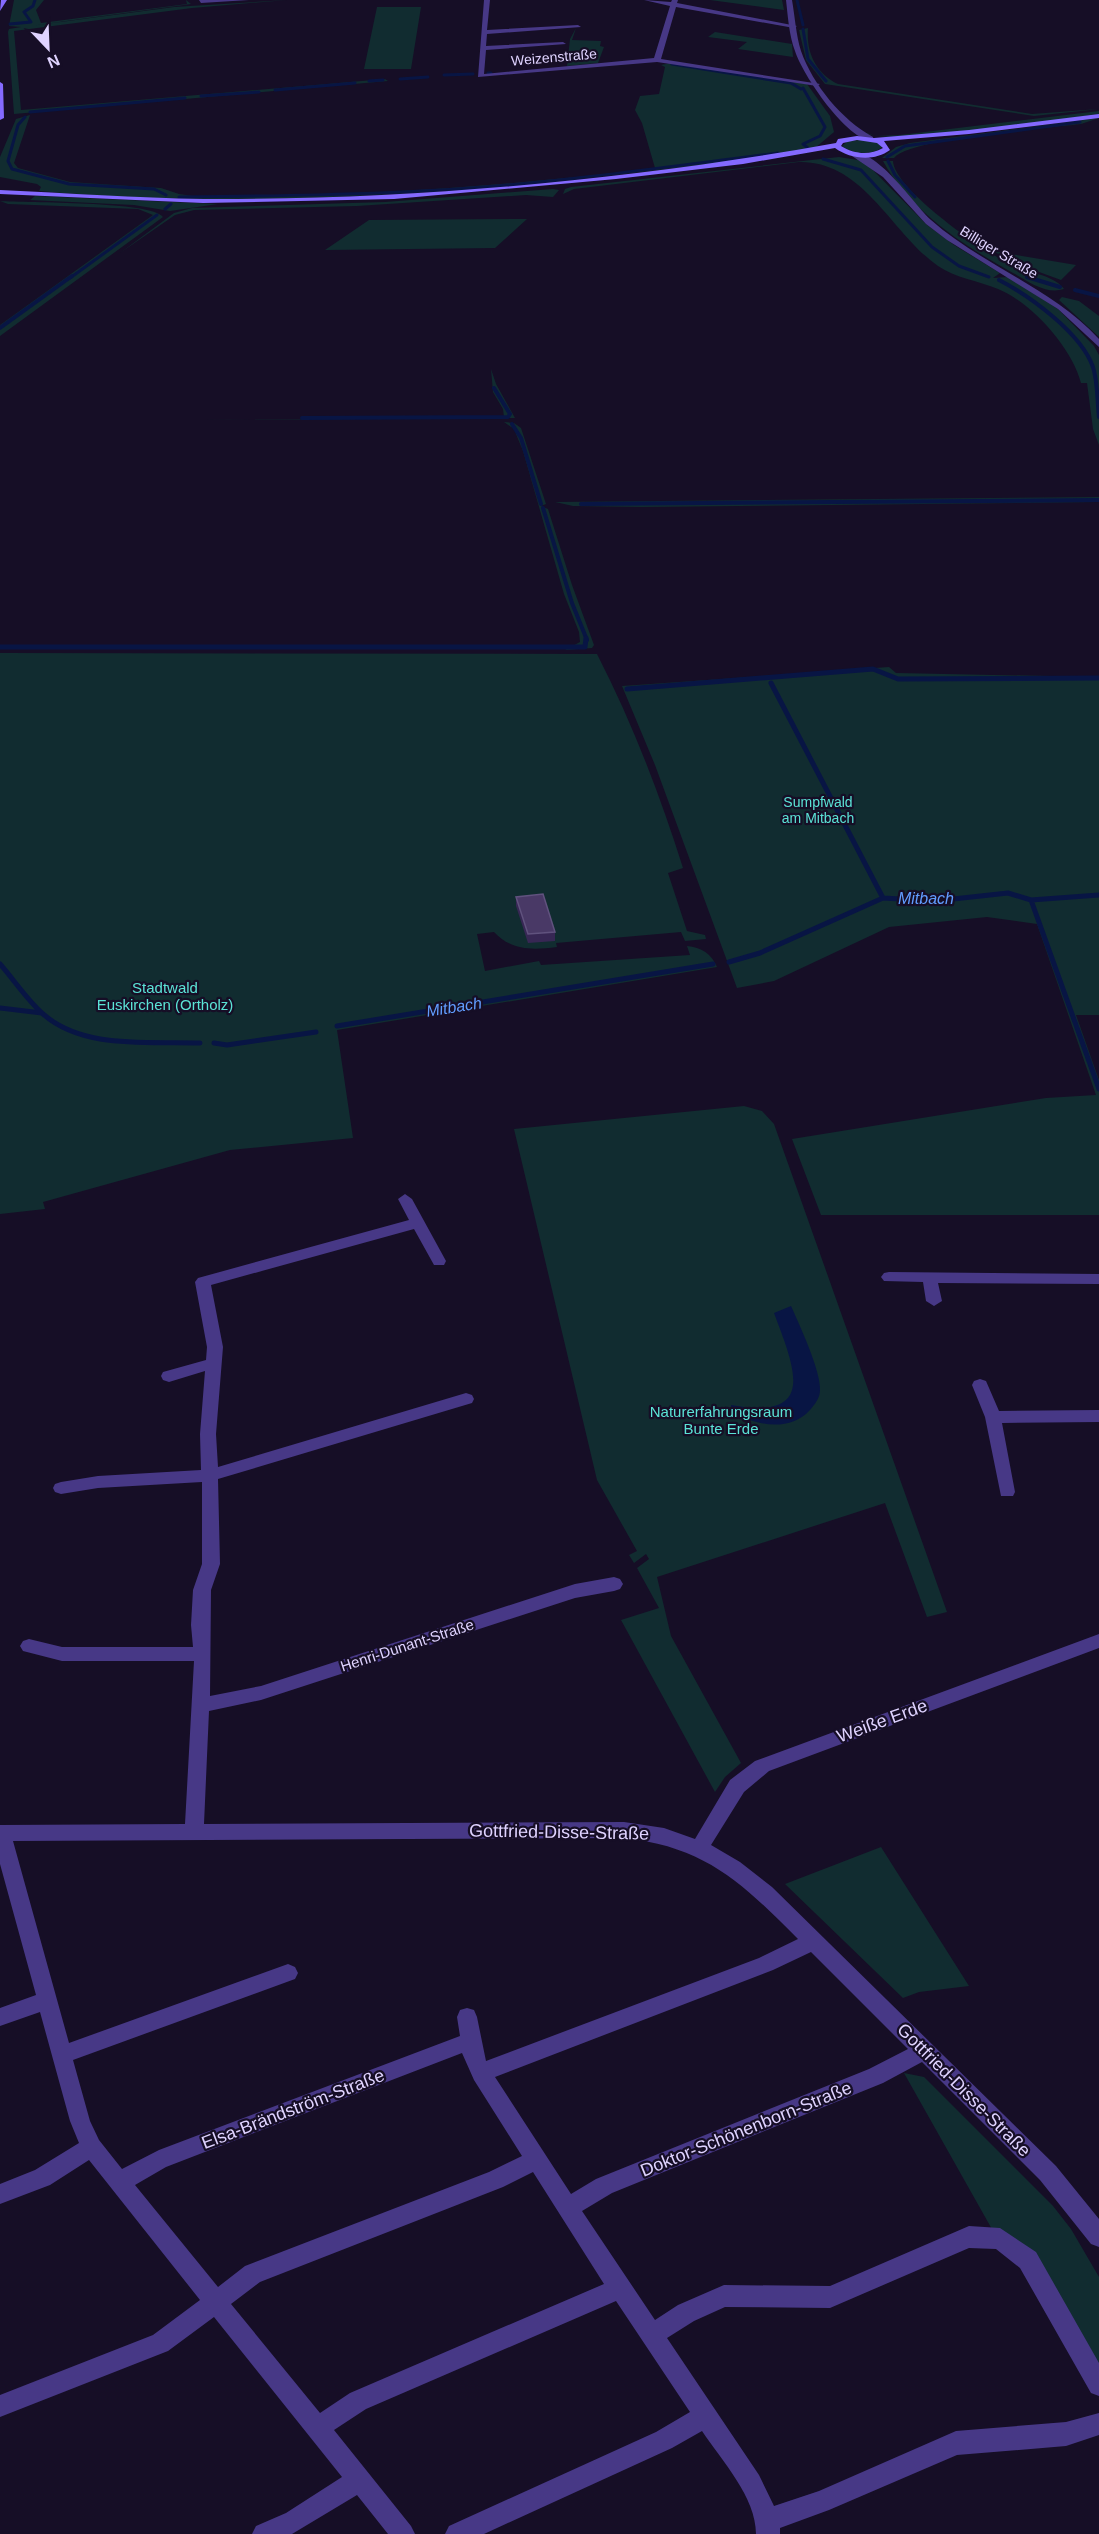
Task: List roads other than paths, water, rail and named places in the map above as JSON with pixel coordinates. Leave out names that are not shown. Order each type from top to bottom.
[{"type":"main road","points":[[0,9],[4,0]]},
{"type":"main road","points":[[0,84],[0,118]]},
{"type":"main road","points":[[743,162],[840,143],[969,132],[1099,116]]},
{"type":"main road","points":[[0,190],[78,196],[232,201],[394,197],[548,185],[743,162],[851,153],[879,153],[887,148],[969,132]]},
{"type":"main road","points":[[873,139],[884,142],[887,148]]},
{"type":"main road","points":[[840,143],[851,153]]},
{"type":"street","points":[[201,2],[246,0]]},
{"type":"street","name":"Weizenstraße","points":[[487,0],[480,76],[657,60]]},
{"type":"street","points":[[647,0],[675,2],[794,26]]},
{"type":"street","points":[[789,0],[800,57],[840,115],[861,134],[873,139]]},
{"type":"street","points":[[675,2],[657,60],[817,84]]},
{"type":"street","name":"Weizenstraße","points":[[484,32],[578,27]]},
{"type":"street","name":"Weizenstraße","points":[[483,48],[562,44]]},
{"type":"street","points":[[840,115],[847,135],[840,143]]},
{"type":"street","name":"Billiger Straße","points":[[851,153],[888,178],[940,231],[1057,303],[1099,344]]},
{"type":"street","name":"Billiger Straße","points":[[879,153],[878,159],[888,178]]},
{"type":"street","points":[[405,1199],[439,1262]]},
{"type":"street","points":[[194,1832],[203,1654],[200,1625],[202,1590],[211,1564],[210,1395],[215,1363],[215,1334],[203,1281],[418,1223]]},
{"type":"street","points":[[889,1277],[1099,1279]]},
{"type":"street","points":[[930,1279],[934,1301]]},
{"type":"street","points":[[170,1376],[215,1363]]},
{"type":"street","points":[[980,1385],[993,1416],[1007,1492]]},
{"type":"street","points":[[60,1488],[95,1480],[173,1479],[210,1475],[466,1399]]},
{"type":"street","points":[[993,1416],[1099,1416]]},
{"type":"street","name":"Henri-Dunant-Straße","points":[[201,1705],[261,1693],[575,1591],[614,1584]]},
{"type":"street","name":"Weiße Erde","points":[[700,1847],[737,1786],[762,1766],[1099,1641]]},
{"type":"street","points":[[29,1646],[62,1654],[203,1654]]},
{"type":"street","name":"Gottfried-Disse-Straße","points":[[0,1833],[624,1830],[656,1833],[700,1847],[745,1875],[813,1941],[1048,2173],[1099,2236]]},
{"type":"street","points":[[0,1833],[80,2121],[91,2147],[403,2534]]},
{"type":"street","points":[[481,2073],[766,1964],[813,1941]]},
{"type":"street","points":[[61,2055],[288,1973]]},
{"type":"street","points":[[0,2017],[46,2001]]},
{"type":"street","points":[[467,2018],[472,2056],[481,2073],[651,2336],[751,2483],[768,2527],[956,2443],[1066,2434],[1099,2424]]},
{"type":"street","name":"Elsa-Brändström-Straße","points":[[119,2183],[159,2160],[470,2041]]},
{"type":"street","name":"Doktor-Schönenborn-Straße","points":[[567,2208],[604,2186],[876,2076],[924,2051]]},
{"type":"street","points":[[0,2193],[42,2178],[91,2147]]},
{"type":"street","points":[[0,2406],[160,2343],[253,2274],[495,2180],[536,2160]]},
{"type":"street","points":[[651,2336],[686,2313],[724,2296],[830,2297],[969,2237],[1000,2239],[1028,2260],[1099,2385]]},
{"type":"street","points":[[317,2428],[358,2401],[620,2288]]},
{"type":"street","points":[[457,2534],[664,2440],[706,2416]]},
{"type":"street","points":[[264,2534],[294,2521],[359,2480]]},
{"type":"waterway","name":"Mitbach","points":[[10,24],[31,22],[24,12],[33,6],[35,0]]},
{"type":"waterway","points":[[797,0],[803,25]]},
{"type":"waterway","points":[[803,29],[808,59],[826,81]]},
{"type":"waterway","points":[[672,64],[791,83],[801,89]]},
{"type":"waterway","points":[[444,75],[473,74]]},
{"type":"waterway","points":[[400,79],[428,77]]},
{"type":"waterway","points":[[369,81],[383,80]]},
{"type":"waterway","points":[[275,90],[355,83]]},
{"type":"waterway","points":[[803,88],[825,127],[820,136],[803,144],[808,148]]},
{"type":"waterway","points":[[201,96],[259,92]]},
{"type":"waterway","points":[[30,112],[185,98]]},
{"type":"waterway","points":[[25,117],[18,125],[8,161],[12,169],[69,184],[154,189],[166,195]]},
{"type":"waterway","points":[[887,157],[905,146],[1080,122]]},
{"type":"waterway","points":[[179,197],[353,194],[457,189],[577,178],[778,153]]},
{"type":"waterway","points":[[823,159],[861,170],[932,247],[959,266],[989,277]]},
{"type":"waterway","points":[[888,161],[895,175],[915,197]]},
{"type":"waterway","points":[[165,209],[171,204]]},
{"type":"waterway","points":[[70,278],[157,215]]},
{"type":"waterway","points":[[0,328],[72,276]]},
{"type":"waterway","points":[[1030,278],[1027,277],[1060,287]]},
{"type":"waterway","points":[[999,280],[1039,306],[1078,341],[1093,367],[1097,385],[1099,417]]},
{"type":"waterway","points":[[1075,290],[1099,296]]},
{"type":"waterway","points":[[302,418],[508,417],[510,414],[494,388]]},
{"type":"waterway","points":[[512,424],[521,438],[541,504]]},
{"type":"waterway","points":[[581,504],[1099,500]]},
{"type":"waterway","points":[[543,508],[572,603],[587,640]]},
{"type":"waterway","points":[[0,647],[585,647],[586,638]]},
{"type":"waterway","points":[[627,689],[873,669],[898,679],[1099,678]]},
{"type":"waterway","points":[[771,683],[883,898]]},
{"type":"waterway","name":"Mitbach","points":[[883,898],[935,901],[1008,893],[1031,900]]},
{"type":"waterway","name":"Mitbach","points":[[1031,900],[1099,895]]},
{"type":"waterway","name":"Mitbach","points":[[729,962],[760,953],[883,898]]},
{"type":"waterway","points":[[1031,900],[1099,1089]]},
{"type":"waterway","name":"Mitbach","points":[[0,964],[43,1014],[59,1026],[97,1038],[118,1041],[200,1043]]},
{"type":"waterway","name":"Mitbach","points":[[337,1026],[713,964]]},
{"type":"waterway","points":[[0,1008],[42,1013]]},
{"type":"waterway","name":"Mitbach","points":[[214,1043],[227,1045],[316,1032]]},
{"type":"park label","name":"Sumpfwald am Mitbach","points":[[818,810]]},
{"type":"park label","name":"Stadtwald Euskirchen (Ortholz)","points":[[165,996]]},
{"type":"park label","name":"Naturerfahrungsraum Bunte Erde","points":[[721,1420]]}]
